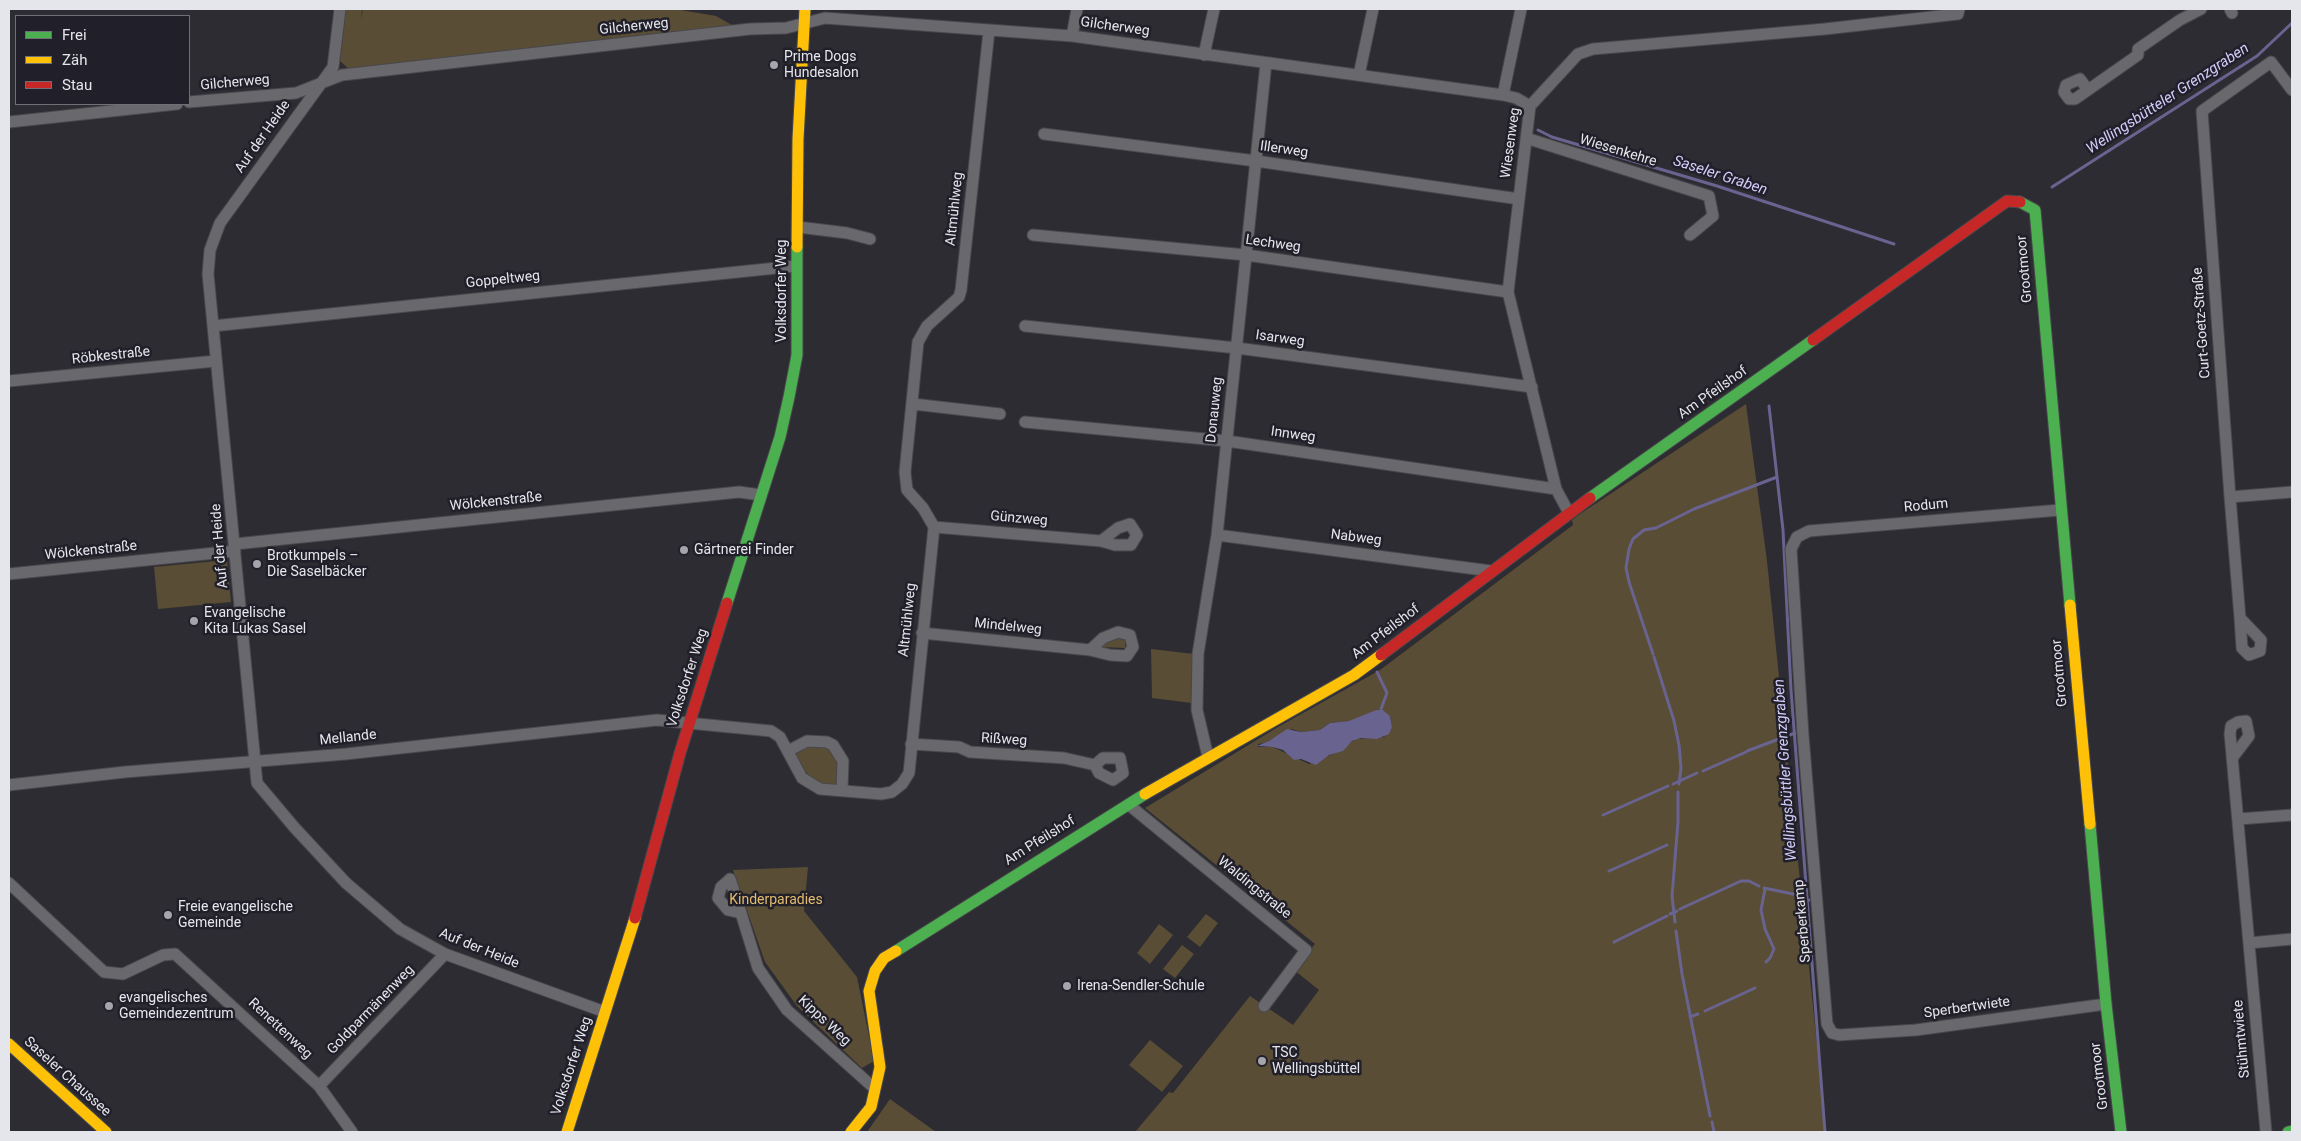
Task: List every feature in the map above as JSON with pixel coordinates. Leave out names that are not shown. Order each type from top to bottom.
[{"type":"street","name":"Auf der Heide","points":[[340,9],[333,67],[324,82],[307,99],[220,223],[210,250],[208,274],[257,783],[294,827],[346,882],[400,929],[445,954],[605,1012]]},
{"type":"street","name":"Volksdorfer Weg","points":[[567,1132],[634,923],[690,722],[780,438],[796,355],[799,113],[805,9]]},
{"type":"street","points":[[1072,36],[1077,9]]},
{"type":"street","points":[[1204,55],[1214,9]]},
{"type":"street","points":[[1358,75],[1373,9]]},
{"type":"street","points":[[1503,95],[1521,9]]},
{"type":"street","name":"Wiesenweg","points":[[1568,514],[1556,488],[1508,292],[1530,106],[1578,54],[1593,49],[1958,14],[1960,9]]},
{"type":"street","points":[[2088,90],[2138,55],[2138,49],[2180,20],[2201,9]]},
{"type":"street","name":"Gilcherweg","points":[[190,102],[296,93],[342,75],[750,29],[786,28],[825,18],[1072,36],[1503,95],[1516,98],[1530,106]]},
{"type":"street","name":"Altmühlweg","points":[[690,722],[770,731],[780,737],[802,778],[820,788],[881,794],[892,792],[902,784],[908,773],[934,527],[923,508],[907,490],[905,472],[918,342],[927,326],[959,297],[961,290],[988,31]]},
{"type":"street","name":"Curt-Goetz-Straße","points":[[2240,618],[2202,111],[2271,62],[2292,90]]},
{"type":"street","name":"Donauweg","points":[[1208,757],[1197,710],[1198,654],[1217,535],[1266,63]]},
{"type":"street","points":[[9,122],[168,105]]},
{"type":"street","name":"Illerweg","points":[[1044,134],[1256,161],[1519,199]]},
{"type":"street","name":"Wiesenkehre","points":[[1526,138],[1709,196],[1713,216],[1690,235]]},
{"type":"street","name":"Am Pfeilshof","points":[[851,1132],[871,1107],[880,1067],[869,991],[875,971],[884,958],[1021,870],[1128,805],[1208,757],[1354,675],[1568,514],[2007,201],[2023,202],[2034,210]]},
{"type":"street","name":"Grootmoor","points":[[2034,210],[2106,1004],[2122,1132]]},
{"type":"street","name":"Volksdorfer Weg","points":[[798,227],[848,233],[870,238]]},
{"type":"street","name":"Lechweg","points":[[1033,235],[1246,255],[1508,292]]},
{"type":"street","name":"Goppeltweg","points":[[213,326],[796,266]]},
{"type":"street","name":"Isarweg","points":[[1025,326],[1237,348],[1532,388]]},
{"type":"street","name":"Röbkestraße","points":[[9,381],[216,361]]},
{"type":"street","points":[[913,404],[1000,414]]},
{"type":"street","name":"Innweg","points":[[1025,422],[1227,441],[1556,488]]},
{"type":"street","name":"Wölckenstraße","points":[[9,574],[739,492],[761,495]]},
{"type":"street","points":[[2230,497],[2292,492]]},
{"type":"street","name":"Rodum","points":[[1797,537],[1809,531],[2060,510]]},
{"type":"street","name":"Günzweg","points":[[934,527],[1101,541]]},
{"type":"street","name":"Nabweg","points":[[1217,535],[1491,571]]},
{"type":"street","name":"Sperberkamp","points":[[1797,537],[1791,549],[1803,735],[1827,1024],[1832,1033]]},
{"type":"street","name":"Mindelweg","points":[[922,633],[1090,650]]},
{"type":"street","name":"Mellande","points":[[9,785],[125,772],[346,754],[636,721],[690,722]]},
{"type":"street","points":[[788,751],[807,741],[827,742],[833,745],[843,761],[842,790]]},
{"type":"street","name":"Rißweg","points":[[911,744],[959,747],[970,752],[1064,758],[1095,765]]},
{"type":"street","name":"Stühmtwiete","points":[[2233,757],[2266,1132]]},
{"type":"street","name":"Waldingstraße","points":[[1128,805],[1306,950],[1264,1006]]},
{"type":"street","points":[[2238,819],[2292,816]]},
{"type":"street","name":"Renettenweg","points":[[9,883],[104,972],[123,974],[163,955],[175,954],[319,1086],[352,1132]]},
{"type":"street","name":"Kipps Weg","points":[[741,913],[758,968],[787,1010],[874,1088]]},
{"type":"street","points":[[2249,943],[2292,940]]},
{"type":"street","name":"Goldparmänenweg","points":[[319,1086],[445,954]]},
{"type":"street","name":"Sperbertwiete","points":[[1832,1033],[1839,1035],[1916,1030],[2106,1004]]},
{"type":"street","name":"Saseler Chaussee","points":[[9,1044],[106,1132]]},
{"type":"street","points":[[2288,1132],[2292,1131]]},
{"type":"green space","points":[[346,9],[362,9],[361,19],[363,9],[675,9],[716,16],[737,28],[350,70],[340,61]]},
{"type":"green space","points":[[1746,404],[1767,561],[1826,1132],[1135,1132],[1169,1092],[1173,1093],[1250,996],[1293,1025],[1319,990],[1294,970],[1315,944],[1145,808],[1278,727],[1380,670],[1573,525],[1572,520]],"holes":[[[1381,709],[1390,716],[1392,727],[1384,737],[1356,739],[1344,749],[1309,764],[1273,747],[1258,747],[1258,744],[1265,743],[1292,729],[1301,732],[1320,730],[1330,723],[1350,721]]]},
{"type":"green space","points":[[227,560],[231,602],[158,609],[154,567]]},
{"type":"green space","points":[[1119,637],[1126,641],[1125,648],[1100,647],[1102,644]]},
{"type":"green space","points":[[1151,649],[1194,654],[1192,703],[1152,698]]},
{"type":"green space","points":[[820,745],[830,748],[838,758],[837,783],[835,786],[823,784],[809,776],[794,755],[808,746]]},
{"type":"green space","name":"Kinderparadies","points":[[808,867],[804,911],[857,977],[874,1061],[862,1068],[797,1006],[765,962],[733,870]]},
{"type":"green space","points":[[1206,914],[1218,923],[1200,947],[1187,937]]},
{"type":"green space","points":[[1159,924],[1173,935],[1150,964],[1137,953]]},
{"type":"green space","points":[[1182,945],[1194,954],[1175,978],[1163,969]]},
{"type":"green space","points":[[1150,1040],[1183,1066],[1162,1092],[1129,1065]]},
{"type":"green space","points":[[890,1099],[936,1132],[867,1132]]},
{"type":"shaded area","points":[[1376,710],[1383,710],[1390,716],[1392,727],[1389,734],[1377,739],[1361,738],[1352,741],[1343,751],[1329,755],[1316,765],[1301,759],[1294,760],[1283,750],[1257,746],[1269,741],[1287,729],[1301,732],[1320,730],[1330,723],[1349,721]]},
{"type":"waterway","name":"Wellingsbütteler Grenzgraben","points":[[2052,187],[2257,56],[2292,23]]},
{"type":"waterway","name":"Saseler Graben","points":[[1538,130],[1552,137],[1717,186],[1894,244]]},
{"type":"waterway","name":"Wellingsbüttler Grenzgraben","points":[[1769,406],[1783,530],[1791,690],[1825,1132]]},
{"type":"waterway","points":[[1653,654],[1626,568],[1629,549],[1633,539],[1644,530],[1656,528],[1694,509],[1777,477]]},
{"type":"waterway","points":[[1654,657],[1674,721],[1679,745],[1681,768],[1679,784]]},
{"type":"waterway","points":[[1377,672],[1387,693],[1381,709]]},
{"type":"waterway","points":[[1747,751],[1795,733]]},
{"type":"waterway","points":[[1703,771],[1746,752]]},
{"type":"waterway","points":[[1673,784],[1697,773]]},
{"type":"waterway","points":[[1603,815],[1668,786]]},
{"type":"waterway","points":[[1675,922],[1672,896],[1678,822],[1678,792]]},
{"type":"waterway","points":[[1609,871],[1667,845]]},
{"type":"waterway","points":[[1680,909],[1741,881],[1749,881],[1759,886]]},
{"type":"waterway","points":[[1764,888],[1793,894],[1800,897],[1803,902],[1809,900]]},
{"type":"waterway","points":[[1765,889],[1761,910],[1765,929],[1774,949],[1766,962]]},
{"type":"waterway","points":[[1670,914],[1677,911]]},
{"type":"waterway","points":[[1614,942],[1667,916]]},
{"type":"waterway","points":[[1676,931],[1682,974],[1710,1116]]},
{"type":"waterway","points":[[1705,1011],[1755,988]]},
{"type":"waterway","points":[[1690,1017],[1698,1014]]},
{"type":"waterway","points":[[1712,1122],[1714,1132]]},
{"type":"traffic: fast","points":[[2020,202],[2035,210],[2070,605]]},
{"type":"traffic: fast","points":[[727,603],[780,437],[789,397],[797,355],[797,247]]},
{"type":"traffic: fast","points":[[1590,498],[1813,340]]},
{"type":"traffic: fast","points":[[896,951],[1145,794]]},
{"type":"traffic: fast","points":[[2090,824],[2106,1004],[2121,1132]]},
{"type":"traffic: fast","points":[[2288,1132],[2292,1131]]},
{"type":"traffic: slow","points":[[797,247],[798,139],[805,9]]},
{"type":"traffic: slow","points":[[2070,605],[2090,824]]},
{"type":"traffic: slow","points":[[1145,794],[1354,675],[1381,655]]},
{"type":"traffic: slow","points":[[567,1132],[635,918]]},
{"type":"traffic: slow","points":[[851,1132],[871,1107],[880,1067],[869,991],[875,971],[884,958],[896,951]]},
{"type":"traffic: slow","points":[[9,1044],[106,1132]]},
{"type":"traffic: jam","points":[[1813,340],[2007,201],[2020,202]]},
{"type":"traffic: jam","points":[[1381,655],[1590,498]]},
{"type":"traffic: jam","points":[[635,918],[680,753],[727,603]]},
{"type":"place","name":"Prime Dogs Hundesalon","points":[[774,65]]},
{"type":"place","name":"Gärtnerei Finder","points":[[684,550]]},
{"type":"place","name":"Brotkumpels – Die Saselbäcker","points":[[257,564]]},
{"type":"place","name":"Evangelische Kita Lukas Sasel","points":[[194,621]]},
{"type":"place","name":"Freie evangelische Gemeinde","points":[[168,915]]},
{"type":"place","name":"Irena-Sendler-Schule","points":[[1067,986]]},
{"type":"place","name":"evangelisches Gemeindezentrum","points":[[109,1006]]},
{"type":"place","name":"TSC Wellingsbüttel","points":[[1262,1061]]}]
